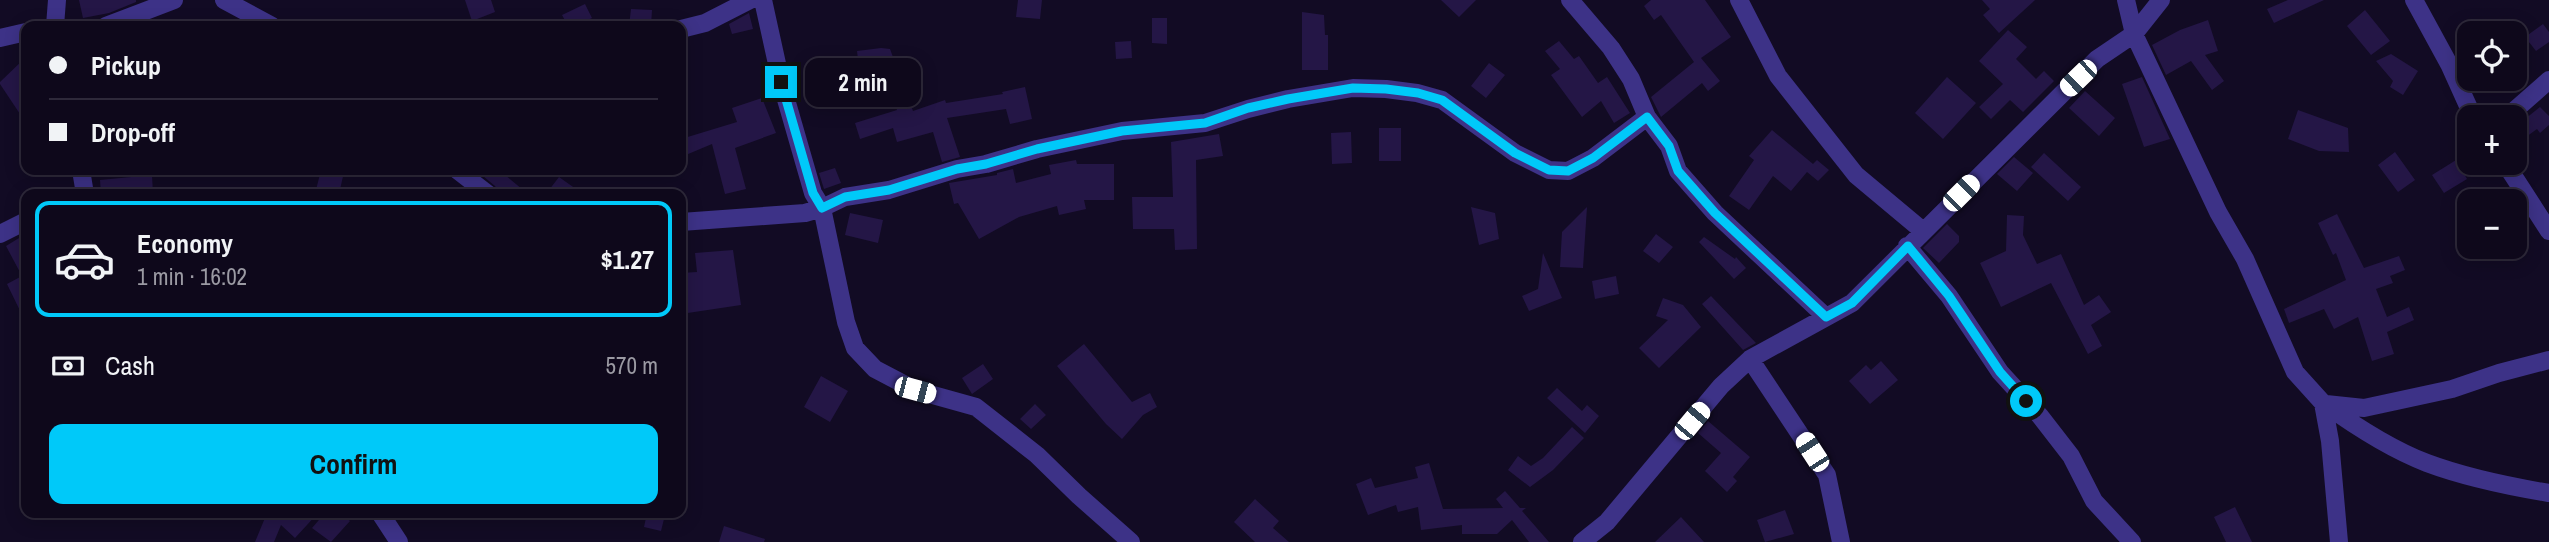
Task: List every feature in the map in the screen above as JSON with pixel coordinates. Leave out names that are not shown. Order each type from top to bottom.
[{"type":"street","points":[[55,21],[57,0]]},
{"type":"street","points":[[119,21],[174,0]]},
{"type":"street","points":[[224,0],[263,21]]},
{"type":"street","points":[[686,28],[705,23],[750,0]]},
{"type":"street","points":[[763,0],[781,82],[813,193],[822,208],[846,322],[855,348],[875,369],[915,390],[976,407],[1037,454],[1131,542]]},
{"type":"street","points":[[1570,0],[1611,48],[1631,79],[1647,117],[1669,146],[1678,171],[1715,213],[1826,317]]},
{"type":"street","points":[[1739,0],[1778,76],[1856,175],[1923,231]]},
{"type":"street","points":[[2126,0],[2134,34],[2218,212],[2245,259],[2295,372],[2323,403],[2363,431],[2425,463],[2489,483],[2549,493]]},
{"type":"street","points":[[1582,542],[1607,522],[1721,386],[1750,359],[1852,303],[2097,58],[2134,34],[2161,0]]},
{"type":"street","points":[[2414,0],[2451,66],[2468,105]]},
{"type":"street","points":[[1,32],[21,32]]},
{"type":"street","points":[[2521,105],[2549,80]]},
{"type":"street","points":[[686,222],[805,213],[845,197],[889,190],[1037,149],[1122,131],[1205,123],[1248,108],[1353,88],[1418,93],[1442,100],[1515,153],[1549,170],[1568,171],[1593,158],[1647,117]]},
{"type":"street","points":[[463,175],[482,189]]},
{"type":"street","points":[[2513,175],[2549,231]]},
{"type":"street","points":[[0,234],[21,224]]},
{"type":"street","points":[[1908,246],[1949,296],[2000,372],[2040,416],[2071,456],[2094,501],[2132,542]]},
{"type":"street","points":[[1750,359],[1827,475],[1841,542]]},
{"type":"street","points":[[2323,403],[2364,408],[2452,389],[2549,360]]},
{"type":"street","points":[[2323,403],[2330,441],[2339,542]]},
{"type":"street","points":[[383,518],[399,542]]},
{"type":"building","points":[[79,0],[136,2],[109,13],[83,18]]},
{"type":"building","points":[[465,0],[491,0],[495,12],[472,21]]},
{"type":"building","points":[[1018,0],[1042,0],[1040,19],[1016,17]]},
{"type":"building","points":[[1441,0],[1476,0],[1459,17]]},
{"type":"building","points":[[1651,0],[1705,0],[1731,37],[1701,58],[1720,81],[1708,91],[1702,83],[1661,117],[1651,97],[1694,62],[1661,15],[1654,20],[1644,6]]},
{"type":"building","points":[[1982,0],[2035,0],[1999,33],[1983,15],[1990,9]]},
{"type":"building","points":[[2288,0],[2324,0],[2274,23],[2267,9]]},
{"type":"building","points":[[585,4],[592,18],[585,21],[565,21],[562,15]]},
{"type":"building","points":[[631,9],[652,10],[651,21],[630,21]]},
{"type":"building","points":[[2365,10],[2390,41],[2371,55],[2347,26]]},
{"type":"building","points":[[1302,12],[1324,15],[1325,35],[1328,35],[1328,70],[1302,70]]},
{"type":"building","points":[[749,13],[753,29],[732,34],[729,24]]},
{"type":"building","points":[[1152,18],[1167,18],[1167,44],[1152,43]]},
{"type":"building","points":[[2208,20],[2218,51],[2205,55],[2224,81],[2212,90],[2191,61],[2166,75],[2152,45],[2180,30]]},
{"type":"building","points":[[2543,24],[2549,32],[2549,42],[2536,51],[2527,36]]},
{"type":"building","points":[[2008,30],[2027,47],[2016,59],[2036,79],[2044,71],[2054,81],[2023,112],[2010,100],[1991,119],[1979,107],[2003,84],[1979,61]]},
{"type":"building","points":[[1131,41],[1132,58],[1116,59],[1115,42]]},
{"type":"building","points":[[1559,41],[1574,59],[1579,56],[1598,83],[1607,77],[1630,113],[1614,123],[1601,101],[1582,117],[1551,75],[1560,69],[1545,51]]},
{"type":"building","points":[[890,49],[913,111],[945,100],[946,103],[1003,94],[1002,92],[1025,87],[1032,119],[1010,124],[1006,109],[947,118],[960,157],[942,162],[933,132],[897,142],[893,128],[860,139],[855,123],[897,110],[886,82],[861,85],[857,51]]},
{"type":"building","points":[[2391,54],[2418,71],[2403,95],[2390,87],[2393,81],[2376,61]]},
{"type":"building","points":[[21,62],[21,116],[0,84]]},
{"type":"building","points":[[1489,63],[1505,75],[1486,98],[1471,86]]},
{"type":"building","points":[[1947,77],[1976,103],[1943,139],[1915,113]]},
{"type":"building","points":[[2142,77],[2170,139],[2144,147],[2122,84]]},
{"type":"building","points":[[2085,91],[2115,118],[2099,136],[2069,108]]},
{"type":"building","points":[[762,98],[776,133],[735,148],[746,189],[725,194],[712,144],[686,155],[686,137],[737,122],[732,108]]},
{"type":"building","points":[[2540,107],[2549,116],[2549,125],[2540,133],[2537,129],[2527,136],[2527,117]]},
{"type":"building","points":[[2298,110],[2348,128],[2349,152],[2319,151],[2288,139]]},
{"type":"building","points":[[1379,128],[1401,128],[1401,161],[1379,161]]},
{"type":"building","points":[[1772,130],[1813,164],[1817,160],[1829,170],[1818,181],[1807,172],[1791,191],[1773,176],[1749,210],[1729,196],[1754,160],[1749,156]]},
{"type":"building","points":[[1351,132],[1352,163],[1332,164],[1331,133]]},
{"type":"building","points":[[1219,134],[1223,156],[1196,160],[1197,249],[1175,250],[1174,229],[1133,229],[1132,197],[1173,197],[1171,142]]},
{"type":"building","points":[[2395,152],[2415,180],[2398,192],[2378,165]]},
{"type":"building","points":[[2044,153],[2081,187],[2068,201],[2031,167]]},
{"type":"building","points":[[2014,157],[2033,173],[2017,191],[1997,174]]},
{"type":"building","points":[[2457,159],[2457,175],[2465,175],[2467,179],[2444,193],[2432,175]]},
{"type":"building","points":[[1076,160],[1077,164],[1114,164],[1114,200],[1084,200],[1086,209],[1059,215],[1057,206],[1019,217],[979,239],[958,203],[954,204],[949,183],[997,175],[1013,169],[1016,183],[1051,174],[1049,165]]},
{"type":"building","points":[[835,168],[841,183],[824,189],[819,173]]},
{"type":"building","points":[[152,175],[153,189],[101,189],[100,180]]},
{"type":"building","points":[[320,175],[343,175],[340,189],[316,189]]},
{"type":"building","points":[[505,175],[522,189],[497,189],[483,176]]},
{"type":"building","points":[[559,177],[576,189],[550,189]]},
{"type":"building","points":[[1471,207],[1495,213],[1499,239],[1479,245]]},
{"type":"building","points":[[1587,207],[1583,268],[1560,267],[1562,232]]},
{"type":"building","points":[[850,213],[883,220],[878,243],[845,235]]},
{"type":"building","points":[[2337,214],[2364,268],[2399,256],[2405,270],[2390,276],[2393,283],[2376,289],[2387,317],[2409,307],[2414,320],[2387,332],[2394,354],[2372,361],[2358,317],[2334,329],[2324,309],[2289,323],[2284,309],[2346,280],[2336,253],[2333,255],[2318,223]]},
{"type":"building","points":[[2007,215],[2024,216],[2023,235],[2037,264],[2061,254],[2084,305],[2099,295],[2111,312],[2091,325],[2102,346],[2088,354],[2051,283],[2001,307],[1980,263],[2006,251]]},
{"type":"building","points":[[1947,224],[1959,236],[1959,242],[1939,263],[1923,248]]},
{"type":"building","points":[[1656,234],[1673,247],[1659,263],[1643,251]]},
{"type":"building","points":[[21,237],[21,274],[6,246]]},
{"type":"building","points":[[1704,237],[1735,259],[1736,257],[1746,268],[1734,279],[1699,242]]},
{"type":"building","points":[[733,250],[741,305],[686,313],[686,273],[697,272],[695,253]]},
{"type":"building","points":[[1543,253],[1562,298],[1529,311],[1522,296],[1538,289]]},
{"type":"building","points":[[1616,276],[1619,294],[1595,299],[1592,281]]},
{"type":"building","points":[[21,277],[21,313],[7,284]]},
{"type":"building","points":[[1711,296],[1756,343],[1743,350],[1702,304]]},
{"type":"building","points":[[1663,298],[1683,305],[1701,327],[1659,368],[1639,348],[1668,320],[1656,316]]},
{"type":"building","points":[[1084,344],[1132,402],[1150,393],[1157,407],[1143,415],[1122,439],[1057,366]]},
{"type":"building","points":[[1881,361],[1898,380],[1870,404],[1849,381],[1866,365],[1871,370]]},
{"type":"building","points":[[983,364],[993,379],[972,394],[962,378]]},
{"type":"building","points":[[821,376],[848,391],[830,422],[804,407]]},
{"type":"building","points":[[1557,388],[1582,411],[1587,405],[1599,416],[1585,433],[1547,398]]},
{"type":"building","points":[[1035,404],[1046,415],[1031,429],[1020,419]]},
{"type":"building","points":[[1708,421],[1750,457],[1733,477],[1737,481],[1727,492],[1705,471],[1721,453],[1698,433]]},
{"type":"building","points":[[1572,427],[1584,438],[1553,470],[1530,487],[1508,470],[1518,456],[1531,466],[1543,458]]},
{"type":"building","points":[[1429,463],[1443,509],[1503,508],[1496,499],[1505,491],[1520,508],[1526,508],[1522,511],[1549,542],[1529,542],[1512,520],[1497,534],[1462,534],[1462,525],[1421,530],[1418,507],[1398,512],[1396,505],[1368,515],[1356,484],[1371,478],[1375,488],[1418,478],[1415,467]]},
{"type":"building","points":[[1255,499],[1279,521],[1273,528],[1289,542],[1255,542],[1234,522]]},
{"type":"building","points":[[2235,507],[2252,542],[2226,542],[2214,517]]},
{"type":"building","points":[[1785,510],[1794,534],[1765,542],[1757,520]]},
{"type":"building","points":[[1681,517],[1704,542],[1655,542]]},
{"type":"building","points":[[265,518],[313,518],[295,538],[281,525],[274,542],[255,542]]},
{"type":"building","points":[[321,518],[347,518],[350,521],[331,542],[312,528]]},
{"type":"building","points":[[646,518],[664,518],[661,531],[644,527]]},
{"type":"building","points":[[724,526],[765,539],[764,542],[719,542]]},
{"type":"route","points":[[781,82],[813,193],[822,208],[845,197],[889,190],[1037,149],[1122,131],[1205,123],[1248,108],[1353,88],[1418,93],[1442,100],[1515,153],[1549,170],[1568,171],[1593,158],[1647,117],[1669,146],[1678,171],[1715,213],[1826,317],[1852,303],[1908,246],[1949,296],[2000,372],[2026,401]]}]
